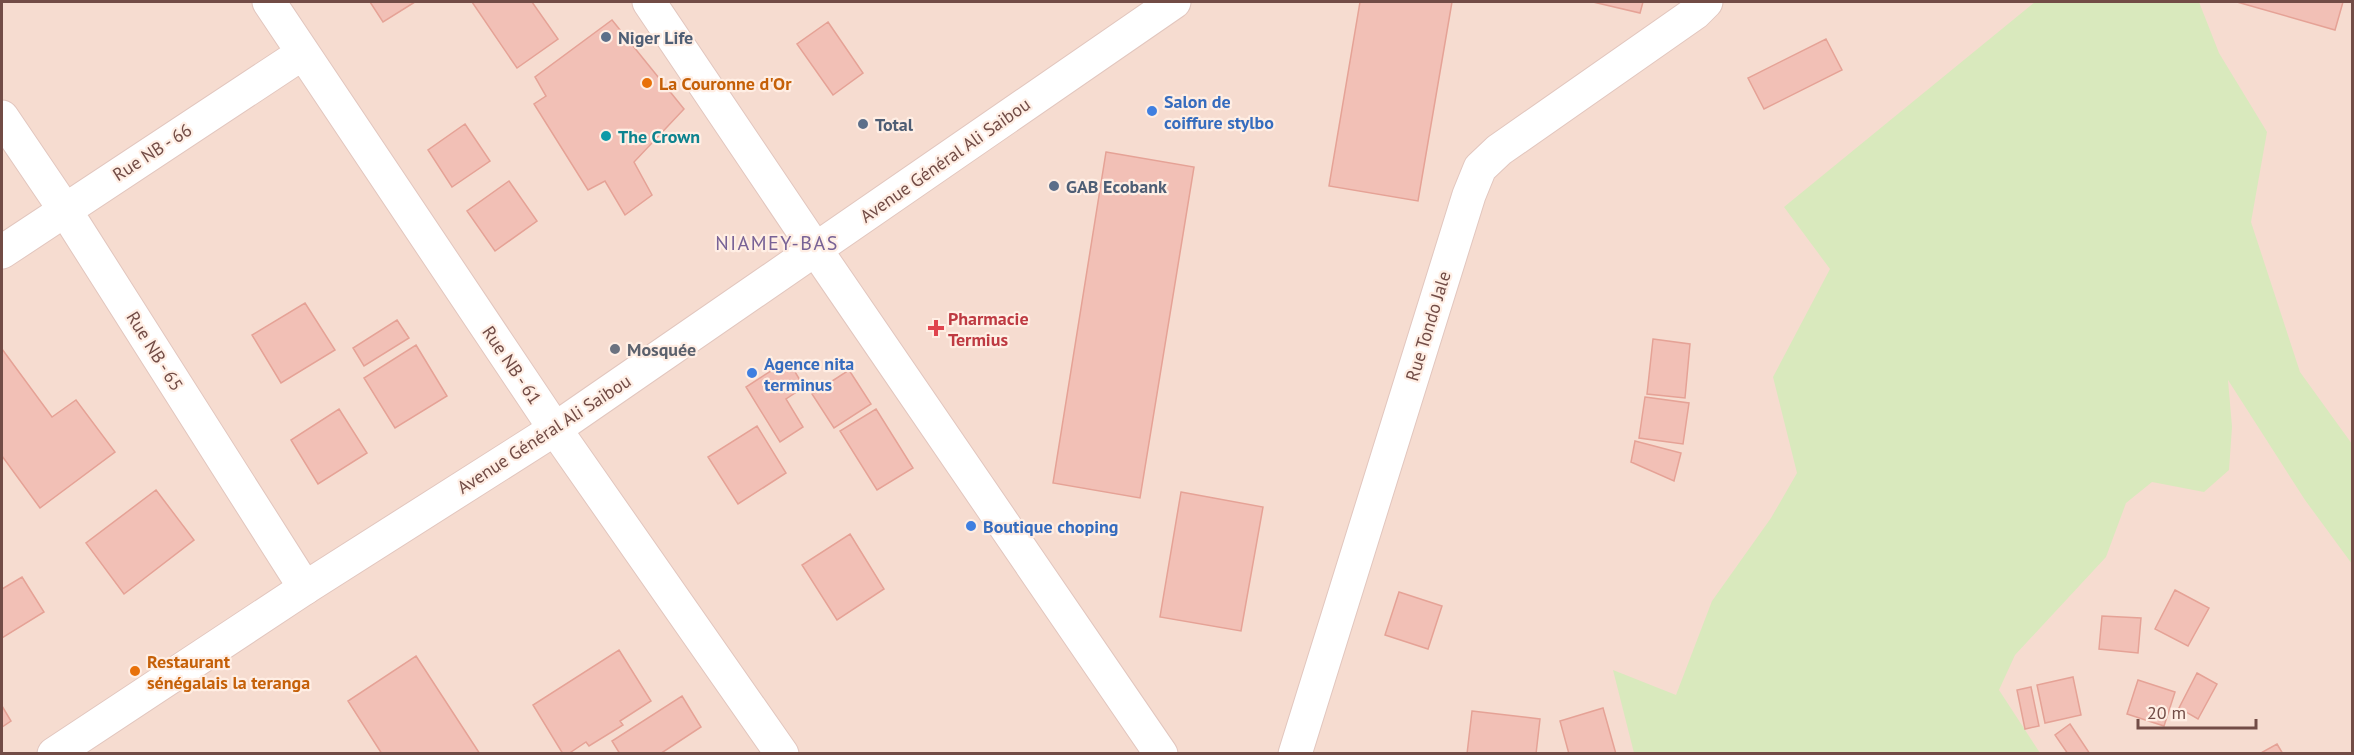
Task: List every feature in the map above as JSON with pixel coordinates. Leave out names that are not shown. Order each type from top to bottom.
[{"type":"street","name":"Rue NB - 61","points":[[269,2],[555,429],[782,753]]},
{"type":"street","points":[[649,2],[1161,753]]},
{"type":"street","name":"Avenue Général Ali Saibou","points":[[54,753],[305,588],[555,429],[1174,2]]},
{"type":"street","name":"Rue Tondo Jale","points":[[1295,753],[1469,195],[1480,168],[1499,150],[1695,13],[1706,2]]},
{"type":"street","name":"Rue NB - 66","points":[[2,252],[303,53]]},
{"type":"street","name":"Rue NB - 65","points":[[2,117],[65,210],[305,588]]},
{"type":"shaded area","points":[[2,2],[2352,2],[2352,753],[2,753]]},
{"type":"green space","points":[[2035,2],[2199,2],[2219,53],[2267,132],[2251,222],[2300,372],[2352,444],[2352,564],[2305,500],[2228,380],[2232,427],[2229,470],[2204,492],[2152,482],[2126,503],[2106,557],[2015,655],[1999,690],[2040,753],[1634,753],[1613,670],[1676,695],[1712,601],[1771,518],[1797,473],[1773,377],[1830,269],[1784,207]]},
{"type":"building","points":[[370,2],[415,2],[383,22]]},
{"type":"building","points":[[472,2],[532,2],[558,39],[517,68]]},
{"type":"building","points":[[1360,2],[1452,2],[1418,201],[1329,186]]},
{"type":"building","points":[[1593,2],[1643,2],[1640,13]]},
{"type":"building","points":[[2237,2],[2343,2],[2335,30]]},
{"type":"building","name":"The Crown","points":[[612,20],[684,109],[634,162],[652,195],[625,215],[605,181],[588,190],[534,104],[546,96],[535,77]]},
{"type":"building","points":[[828,22],[863,73],[833,95],[797,44]]},
{"type":"building","points":[[1826,39],[1842,70],[1764,109],[1748,78]]},
{"type":"building","points":[[465,124],[490,161],[452,187],[428,150]]},
{"type":"building","points":[[1106,152],[1194,167],[1140,498],[1053,483]]},
{"type":"building","points":[[509,181],[537,221],[495,251],[467,211]]},
{"type":"building","points":[[305,303],[335,350],[281,383],[252,335]]},
{"type":"building","points":[[397,320],[409,338],[364,366],[353,348]]},
{"type":"building","points":[[1653,339],[1690,344],[1685,398],[1647,394]]},
{"type":"building","points":[[416,345],[447,396],[395,428],[364,378]]},
{"type":"building","points":[[2,349],[52,417],[76,400],[115,452],[40,508],[2,456]]},
{"type":"building","points":[[788,360],[804,387],[786,399],[803,427],[780,442],[746,387]]},
{"type":"building","points":[[849,370],[871,404],[834,428],[812,394]]},
{"type":"building","points":[[1645,397],[1689,403],[1683,444],[1639,438]]},
{"type":"building","points":[[339,409],[367,453],[318,484],[291,440]]},
{"type":"building","points":[[876,409],[913,468],[877,490],[840,431]]},
{"type":"building","points":[[757,426],[786,473],[738,504],[708,457]]},
{"type":"building","points":[[1635,441],[1681,453],[1674,481],[1631,462]]},
{"type":"building","points":[[156,490],[194,540],[124,594],[86,543]]},
{"type":"building","points":[[1181,492],[1263,507],[1241,631],[1160,617]]},
{"type":"building","points":[[850,534],[884,589],[837,620],[802,565]]},
{"type":"building","points":[[22,577],[44,612],[2,638],[2,589]]},
{"type":"building","points":[[2175,590],[2209,608],[2188,646],[2155,629]]},
{"type":"building","points":[[1399,592],[1442,606],[1428,649],[1385,635]]},
{"type":"building","points":[[2102,616],[2141,618],[2138,653],[2099,649]]},
{"type":"building","points":[[619,650],[651,701],[620,721],[623,725],[589,746],[586,742],[568,754],[563,754],[533,705]]},
{"type":"building","points":[[416,656],[480,754],[382,754],[348,701]]},
{"type":"building","points":[[2197,673],[2217,684],[2198,719],[2179,708]]},
{"type":"building","points":[[2073,677],[2081,715],[2045,723],[2037,685]]},
{"type":"building","points":[[2138,680],[2175,692],[2164,726],[2127,714]]},
{"type":"building","points":[[2031,687],[2039,726],[2025,729],[2017,690]]},
{"type":"building","points":[[682,696],[701,727],[660,754],[620,754],[612,741]]},
{"type":"building","points":[[2,706],[11,721],[2,727]]},
{"type":"building","points":[[1603,708],[1616,754],[1569,754],[1560,721]]},
{"type":"building","points":[[1472,711],[1540,719],[1536,754],[1467,754]]},
{"type":"building","points":[[2070,724],[2090,754],[2068,754],[2055,735]]},
{"type":"building","points":[[2277,744],[2283,754],[2259,754]]},
{"type":"place","name":"Niger Life","points":[[606,37]]},
{"type":"place","name":"La Couronne d'Or","points":[[647,83]]},
{"type":"place","name":"Salon de coiffure stylbo","points":[[1152,111]]},
{"type":"place","name":"Total","points":[[863,124]]},
{"type":"place","name":"The Crown","points":[[606,136]]},
{"type":"place","name":"GAB Ecobank","points":[[1054,186]]},
{"type":"place","name":"Pharmacie Termius","points":[[936,328]]},
{"type":"place","name":"Mosquée","points":[[615,349]]},
{"type":"place","name":"Agence nita terminus","points":[[752,373]]},
{"type":"place","name":"Boutique choping","points":[[971,526]]},
{"type":"place","name":"Restaurant sénégalais la teranga","points":[[135,671]]},
{"type":"district","name":"NIAMEY-BAS","points":[[777,243]]}]
